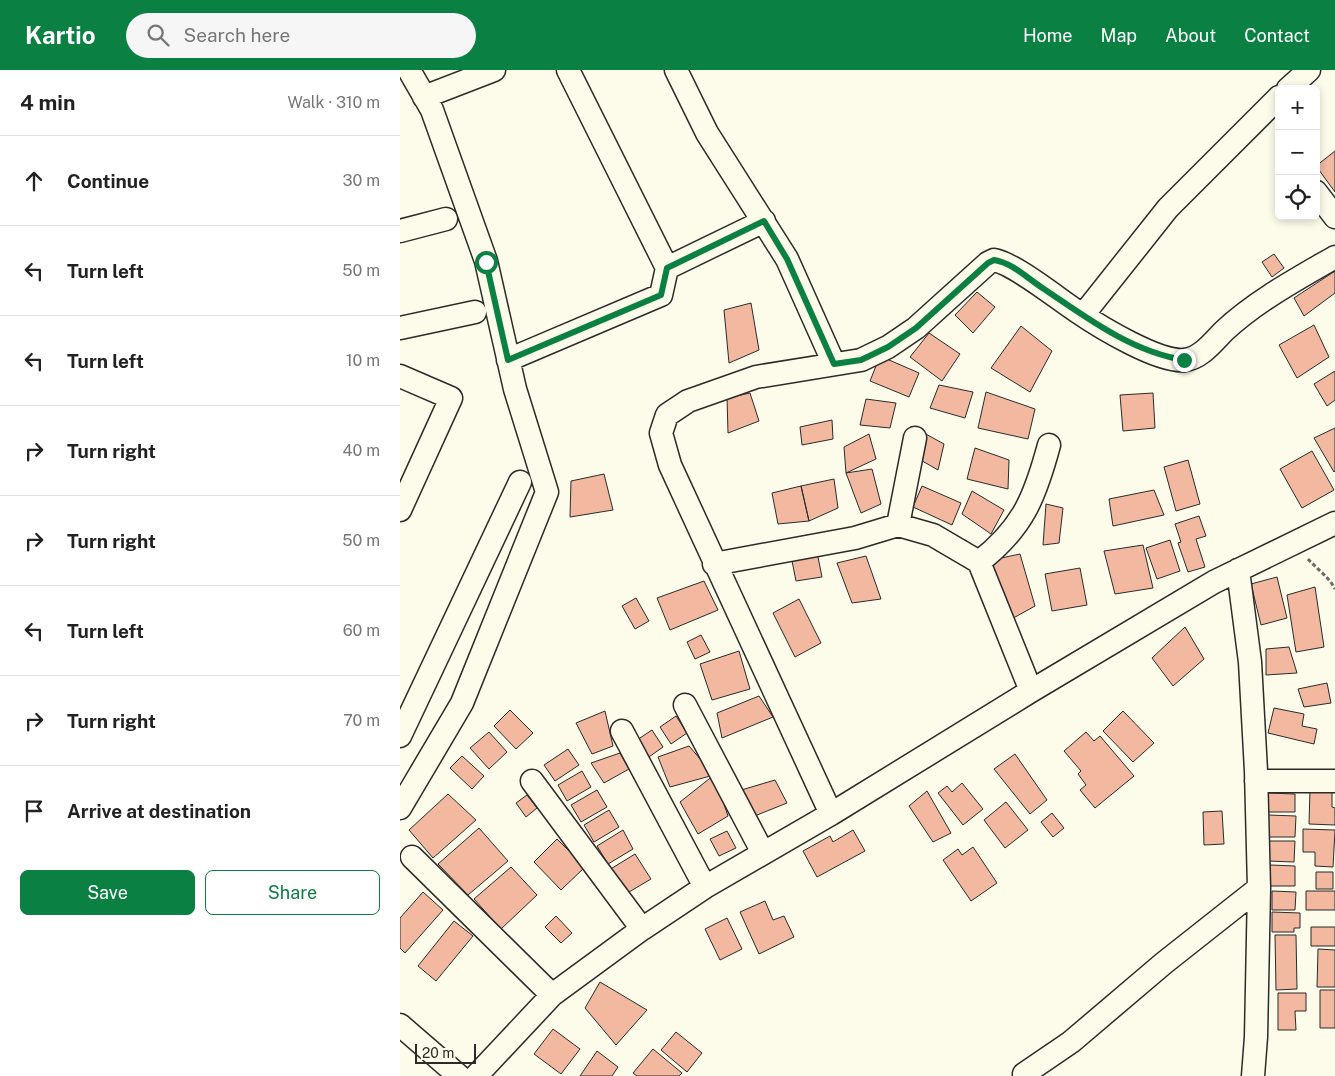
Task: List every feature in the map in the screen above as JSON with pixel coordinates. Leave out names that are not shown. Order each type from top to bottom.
[{"type":"street","points":[[400,808],[462,703],[547,492],[515,388],[486,262],[432,110],[409,70]]},
{"type":"street","points":[[424,97],[494,70]]},
{"type":"street","points":[[508,360],[661,295],[667,268],[568,70]]},
{"type":"street","points":[[676,70],[707,133],[787,259],[834,364]]},
{"type":"street","points":[[1292,85],[1309,70]]},
{"type":"street","points":[[1082,315],[1168,208],[1275,101]]},
{"type":"street","points":[[1320,197],[1335,217]]},
{"type":"street","points":[[400,231],[446,219]]},
{"type":"street","points":[[667,268],[764,221]]},
{"type":"street","points":[[831,814],[714,564],[670,465],[661,433],[667,415],[688,401],[756,377],[861,360],[888,347],[916,328],[988,263],[994,260],[1013,267],[1082,315],[1145,351],[1184,360],[1202,352],[1242,317],[1276,292],[1335,257]]},
{"type":"street","points":[[400,328],[475,312]]},
{"type":"street","points":[[400,376],[451,398],[400,510]]},
{"type":"street","points":[[898,525],[915,438]]},
{"type":"street","points":[[979,562],[1010,535],[1023,516],[1036,490],[1049,445]]},
{"type":"street","points":[[400,736],[520,482]]},
{"type":"street","points":[[476,1076],[552,995],[642,929],[705,887],[831,814],[1031,691],[1238,570],[1335,523]]},
{"type":"street","points":[[714,564],[855,538],[898,525],[933,534],[979,562],[1031,691]]},
{"type":"street","points":[[1238,570],[1250,662],[1256,782],[1259,888],[1256,1037],[1253,1076]]},
{"type":"street","points":[[685,705],[763,853]]},
{"type":"street","points":[[622,730],[705,887]]},
{"type":"street","points":[[1256,782],[1335,780]]},
{"type":"street","points":[[532,781],[642,929]]},
{"type":"street","points":[[412,858],[552,995]]},
{"type":"street","points":[[1024,1074],[1071,1042],[1164,963],[1259,888]]},
{"type":"street","points":[[400,1024],[459,1076]]},
{"type":"path","points":[[1294,544],[1320,574],[1330,580],[1335,589]]},
{"type":"building","points":[[1335,151],[1335,192],[1320,171],[1320,163]]},
{"type":"building","points":[[1274,254],[1284,268],[1272,277],[1262,262]]},
{"type":"building","points":[[1335,271],[1335,293],[1304,316],[1294,298]]},
{"type":"building","points":[[977,292],[995,307],[973,333],[955,315]]},
{"type":"building","points":[[751,303],[759,350],[729,363],[724,310]]},
{"type":"building","points":[[1314,325],[1329,357],[1297,378],[1279,345]]},
{"type":"building","points":[[1021,326],[1052,351],[1030,392],[991,368]]},
{"type":"building","points":[[929,333],[960,354],[942,381],[910,357]]},
{"type":"building","points":[[880,356],[919,373],[909,397],[870,381]]},
{"type":"building","points":[[1335,371],[1335,400],[1327,406],[1314,384]]},
{"type":"building","points":[[939,385],[973,392],[965,418],[930,408]]},
{"type":"building","points":[[986,392],[1035,409],[1028,439],[978,428]]},
{"type":"building","points":[[750,393],[759,421],[728,433],[727,398]]},
{"type":"building","points":[[1153,393],[1155,428],[1123,431],[1120,395]]},
{"type":"building","points":[[866,399],[896,403],[890,428],[860,425]]},
{"type":"building","points":[[832,420],[833,439],[802,445],[800,427]]},
{"type":"building","points":[[1335,428],[1335,471],[1334,472],[1314,438]]},
{"type":"building","points":[[924,433],[944,444],[938,470],[917,458]]},
{"type":"building","points":[[869,434],[876,459],[846,473],[844,447]]},
{"type":"building","points":[[975,448],[1009,460],[1008,489],[967,479]]},
{"type":"building","points":[[1312,451],[1334,490],[1302,508],[1280,469]]},
{"type":"building","points":[[1188,460],[1200,504],[1176,511],[1164,467]]},
{"type":"building","points":[[872,469],[881,504],[861,513],[846,473]]},
{"type":"building","points":[[604,474],[613,510],[570,517],[571,481]]},
{"type":"building","points":[[834,479],[838,508],[809,521],[801,486]]},
{"type":"building","points":[[801,486],[809,521],[778,524],[772,493]]},
{"type":"building","points":[[922,486],[961,503],[952,525],[913,507]]},
{"type":"building","points":[[1154,490],[1164,515],[1113,526],[1109,499]]},
{"type":"building","points":[[972,491],[1004,510],[991,534],[962,514]]},
{"type":"building","points":[[1046,504],[1063,508],[1059,543],[1043,545]]},
{"type":"building","points":[[1199,516],[1206,536],[1196,539],[1205,567],[1188,572],[1178,543],[1181,542],[1175,524]]},
{"type":"building","points":[[1170,540],[1180,571],[1157,579],[1146,548]]},
{"type":"building","points":[[1143,545],[1153,588],[1115,594],[1104,551]]},
{"type":"building","points":[[817,552],[822,577],[796,581],[791,556]]},
{"type":"building","points":[[1020,554],[1035,606],[1008,621],[987,561]]},
{"type":"building","points":[[866,556],[881,599],[852,603],[837,563]]},
{"type":"building","points":[[1080,568],[1087,605],[1052,611],[1045,574]]},
{"type":"building","points":[[1277,577],[1287,618],[1261,625],[1251,584]]},
{"type":"building","points":[[704,581],[718,610],[670,630],[657,598]]},
{"type":"building","points":[[1315,587],[1324,647],[1296,652],[1287,595]]},
{"type":"building","points":[[636,598],[649,621],[635,629],[622,606]]},
{"type":"building","points":[[799,599],[821,643],[795,657],[773,613]]},
{"type":"building","points":[[1185,627],[1204,659],[1173,686],[1152,658]]},
{"type":"building","points":[[701,635],[710,652],[695,659],[687,642]]},
{"type":"building","points":[[1289,647],[1297,673],[1266,675],[1266,649]]},
{"type":"building","points":[[739,651],[750,689],[712,700],[700,664]]},
{"type":"building","points":[[1327,683],[1331,703],[1304,707],[1298,689]]},
{"type":"building","points":[[759,696],[773,717],[722,738],[717,713]]},
{"type":"building","points":[[1274,708],[1304,714],[1302,726],[1317,729],[1314,744],[1268,733]]},
{"type":"building","points":[[510,710],[533,733],[516,749],[494,726]]},
{"type":"building","points":[[605,711],[613,746],[592,754],[576,723]]},
{"type":"building","points":[[1123,711],[1154,743],[1133,762],[1103,731]]},
{"type":"building","points":[[676,716],[687,733],[671,744],[660,727]]},
{"type":"building","points":[[652,730],[663,747],[646,759],[634,742]]},
{"type":"building","points":[[489,732],[507,752],[489,769],[470,748]]},
{"type":"building","points":[[1086,732],[1094,741],[1100,736],[1134,776],[1095,808],[1080,790],[1086,785],[1078,774],[1081,771],[1064,751]]},
{"type":"building","points":[[689,746],[714,775],[670,787],[658,757]]},
{"type":"building","points":[[568,749],[579,765],[555,781],[544,765]]},
{"type":"building","points":[[620,753],[629,769],[604,783],[591,763]]},
{"type":"building","points":[[1015,754],[1047,800],[1030,814],[994,769]]},
{"type":"building","points":[[462,756],[484,776],[472,789],[450,768]]},
{"type":"building","points":[[582,771],[591,787],[567,801],[558,785]]},
{"type":"building","points":[[714,775],[728,816],[698,834],[680,802]]},
{"type":"building","points":[[775,780],[787,803],[752,817],[738,791]]},
{"type":"building","points":[[962,783],[983,809],[963,825],[938,793],[947,786],[952,792]]},
{"type":"building","points":[[1310,789],[1332,789],[1335,825],[1309,824]]},
{"type":"building","points":[[597,790],[607,807],[581,822],[571,805]]},
{"type":"building","points":[[927,791],[951,833],[933,842],[909,806]]},
{"type":"building","points":[[1268,793],[1295,794],[1295,812],[1268,812]]},
{"type":"building","points":[[448,794],[476,820],[433,858],[409,830]]},
{"type":"building","points":[[527,795],[537,808],[526,817],[516,803]]},
{"type":"building","points":[[1006,802],[1028,830],[1005,848],[984,820]]},
{"type":"building","points":[[609,810],[619,827],[594,842],[584,825]]},
{"type":"building","points":[[1222,811],[1224,844],[1204,845],[1203,812]]},
{"type":"building","points":[[1052,813],[1064,828],[1053,837],[1041,822]]},
{"type":"building","points":[[1268,815],[1296,816],[1295,837],[1268,837]]},
{"type":"building","points":[[479,828],[508,861],[468,895],[438,864]]},
{"type":"building","points":[[1303,829],[1335,830],[1333,867],[1315,866],[1315,852],[1303,852]]},
{"type":"building","points":[[623,830],[633,849],[608,864],[597,846]]},
{"type":"building","points":[[853,830],[865,851],[817,877],[803,851],[830,836],[833,842]]},
{"type":"building","points":[[727,831],[736,848],[719,856],[710,839]]},
{"type":"building","points":[[557,839],[585,867],[561,890],[534,862]]},
{"type":"building","points":[[1269,841],[1295,841],[1294,862],[1268,861]]},
{"type":"building","points":[[973,847],[997,883],[971,901],[943,860],[958,849],[962,855]]},
{"type":"building","points":[[635,854],[651,879],[624,895],[609,870]]},
{"type":"building","points":[[1270,865],[1295,866],[1295,886],[1269,886]]},
{"type":"building","points":[[511,867],[537,895],[501,929],[474,899]]},
{"type":"building","points":[[1316,872],[1333,872],[1333,889],[1316,889]]},
{"type":"building","points":[[1272,891],[1296,892],[1295,910],[1272,910]]},
{"type":"building","points":[[1306,891],[1335,891],[1335,910],[1306,910]]},
{"type":"building","points":[[423,892],[443,910],[405,953],[400,948],[400,918]]},
{"type":"building","points":[[765,901],[773,920],[784,916],[794,937],[759,954],[740,912]]},
{"type":"building","points":[[1272,912],[1300,913],[1300,928],[1294,928],[1294,932],[1272,932]]},
{"type":"building","points":[[556,916],[572,933],[561,943],[545,927]]},
{"type":"building","points":[[727,918],[742,949],[720,960],[705,929]]},
{"type":"building","points":[[454,921],[473,936],[436,981],[418,966]]},
{"type":"building","points":[[1311,927],[1335,927],[1335,946],[1311,946]]},
{"type":"building","points":[[1275,935],[1296,935],[1297,989],[1276,990]]},
{"type":"building","points":[[1318,949],[1335,950],[1335,987],[1317,987]]},
{"type":"building","points":[[600,982],[647,1010],[616,1045],[585,1008]]},
{"type":"building","points":[[1320,990],[1335,990],[1335,1028],[1320,1028]]},
{"type":"building","points":[[1278,993],[1306,993],[1306,1011],[1295,1011],[1296,1030],[1278,1030]]},
{"type":"building","points":[[553,1029],[580,1049],[561,1074],[534,1054]]},
{"type":"building","points":[[676,1032],[702,1053],[687,1072],[661,1050]]},
{"type":"building","points":[[653,1049],[682,1073],[679,1076],[637,1076],[633,1073]]},
{"type":"building","points":[[597,1051],[618,1067],[612,1076],[580,1076]]},
{"type":"route","points":[[486,262],[508,360],[661,295],[667,268],[764,221],[787,259],[834,364],[861,360],[888,347],[916,328],[936,308],[980,272],[988,263],[994,260],[1002,261],[1013,267],[1082,315],[1145,351],[1184,360]]}]
